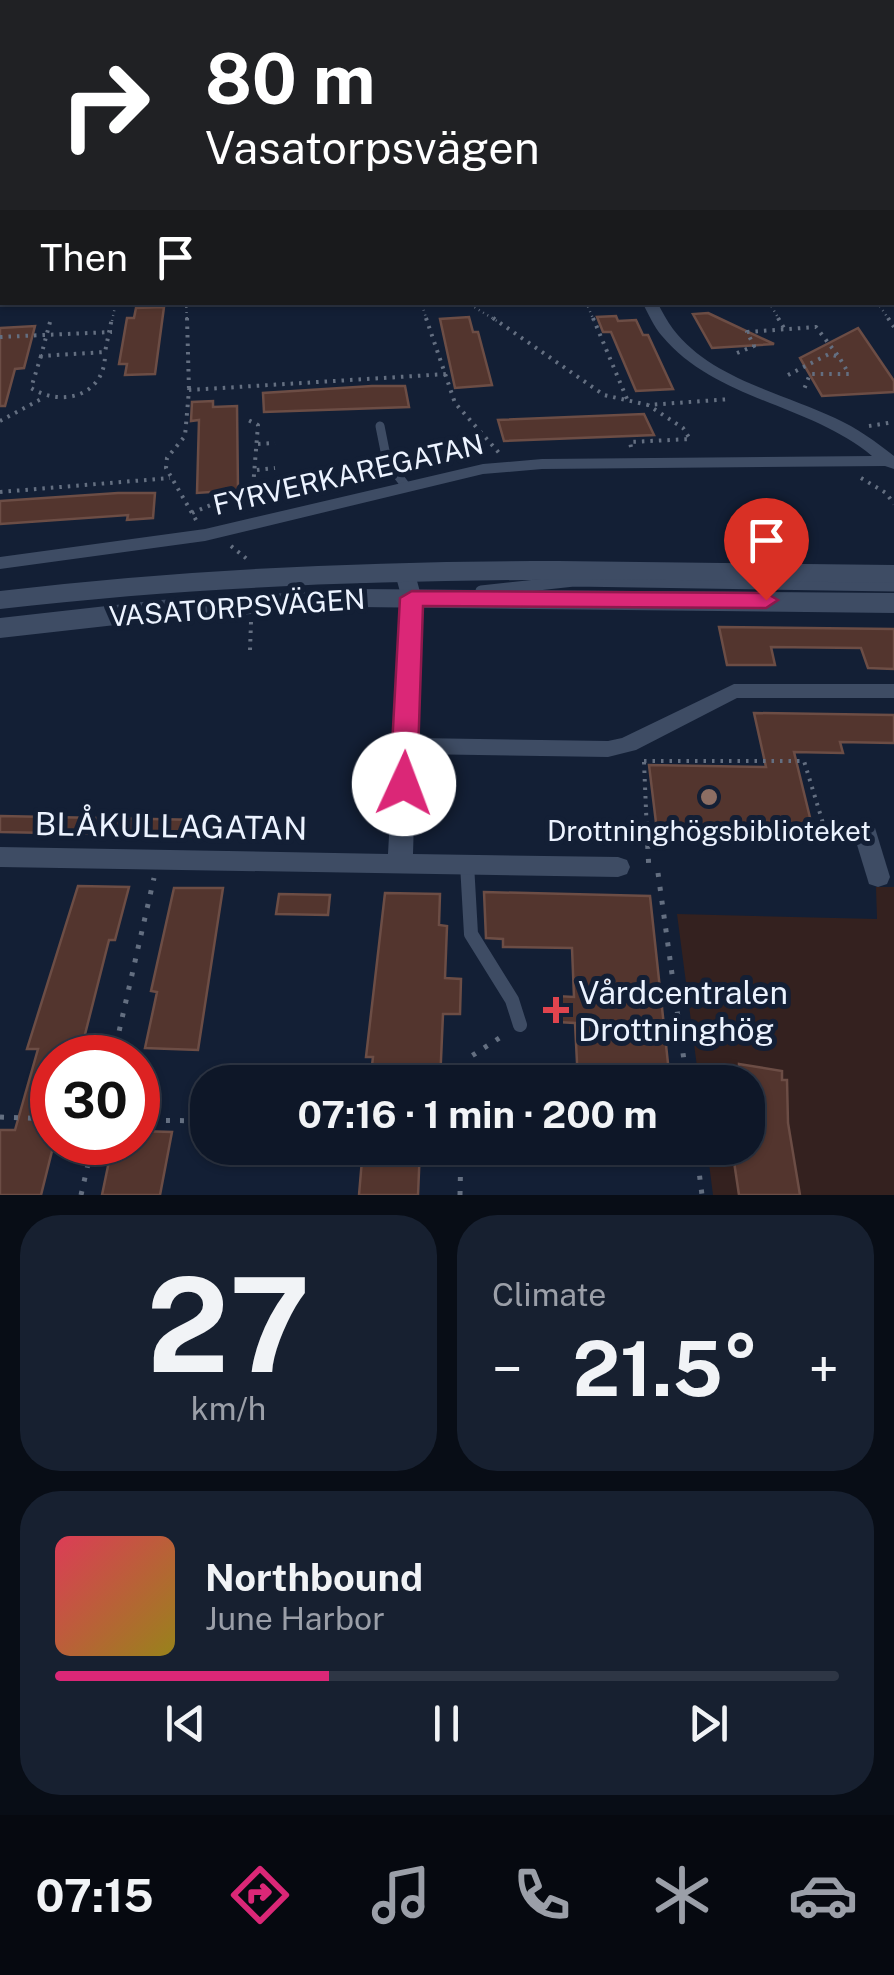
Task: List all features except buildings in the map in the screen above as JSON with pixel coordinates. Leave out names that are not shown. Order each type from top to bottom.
[{"type":"main road","name":"VASATORPSVÄGEN","points":[[0,628],[575,569],[894,574]]},
{"type":"main road","name":"VASATORPSVÄGEN","points":[[0,600],[162,582],[408,584],[894,603]]},
{"type":"street","points":[[650,305],[664,332],[692,356],[849,430],[893,463]]},
{"type":"street","name":"FYRVERKAREGATAN","points":[[0,562],[205,535],[405,484],[510,466],[636,462],[893,463]]},
{"type":"street","points":[[400,861],[408,584]]},
{"type":"street","points":[[405,746],[608,749],[734,691],[894,691]]},
{"type":"street","points":[[866,837],[878,877]]},
{"type":"street","name":"BLÅKULLAGATAN","points":[[0,857],[618,867]]},
{"type":"lane","points":[[380,426],[387,461],[405,484]]},
{"type":"lane","points":[[575,569],[671,583]]},
{"type":"lane","points":[[408,584],[574,581],[894,586]]},
{"type":"lane","points":[[467,863],[469,932],[511,992],[520,1025]]},
{"type":"path","points":[[0,421],[46,397],[85,393],[96,386],[103,378],[116,305]]},
{"type":"path","points":[[186,305],[189,390],[185,436],[166,458],[166,468],[205,535]]},
{"type":"path","points":[[422,305],[456,403],[510,466]]},
{"type":"path","points":[[470,305],[529,340],[604,395],[648,405],[732,399]]},
{"type":"path","points":[[587,305],[627,400]]},
{"type":"path","points":[[771,305],[784,328]]},
{"type":"path","points":[[879,305],[894,326]]},
{"type":"path","points":[[46,397],[32,388],[50,322]]},
{"type":"path","points":[[738,353],[754,346],[747,332],[816,327],[849,374],[810,374],[798,396],[810,402]]},
{"type":"path","points":[[0,337],[112,332]]},
{"type":"path","points":[[41,356],[105,352]]},
{"type":"path","points":[[788,375],[829,354],[838,356]]},
{"type":"path","points":[[189,390],[447,374]]},
{"type":"path","points":[[636,462],[630,442],[690,439],[675,422],[648,405]]},
{"type":"path","points":[[192,513],[253,487],[258,425],[244,418]]},
{"type":"path","points":[[854,420],[870,426]]},
{"type":"path","points":[[258,444],[276,443]]},
{"type":"path","points":[[257,470],[275,468]]},
{"type":"path","points":[[0,492],[172,478]]},
{"type":"path","points":[[642,736],[648,872]]},
{"type":"path","points":[[644,761],[804,761],[827,839]]},
{"type":"path","points":[[647,838],[866,837]]},
{"type":"path","points":[[118,1035],[159,858]]},
{"type":"path","points":[[658,873],[685,1065]]},
{"type":"path","points":[[469,1065],[470,1057],[520,1025]]},
{"type":"path","points":[[0,1118],[30,1119]]},
{"type":"path","points":[[160,1120],[190,1121]]},
{"type":"path","points":[[81,1195],[88,1165]]},
{"type":"path","points":[[460,1195],[461,1165]]},
{"type":"path","points":[[698,1165],[702,1195]]},
{"type":"shaded area","points":[[876,887],[894,887],[894,1195],[713,1195],[709,1165],[765,1165],[765,1065],[697,1065],[677,914],[877,919]]},
{"type":"place","name":"Drottninghögsbiblioteket","points":[[709,797]]},
{"type":"place","name":"Vårdcentralen Drottninghög","points":[[556,1010]]},
{"type":"route","points":[[404,784],[412,598],[766,600]]}]
